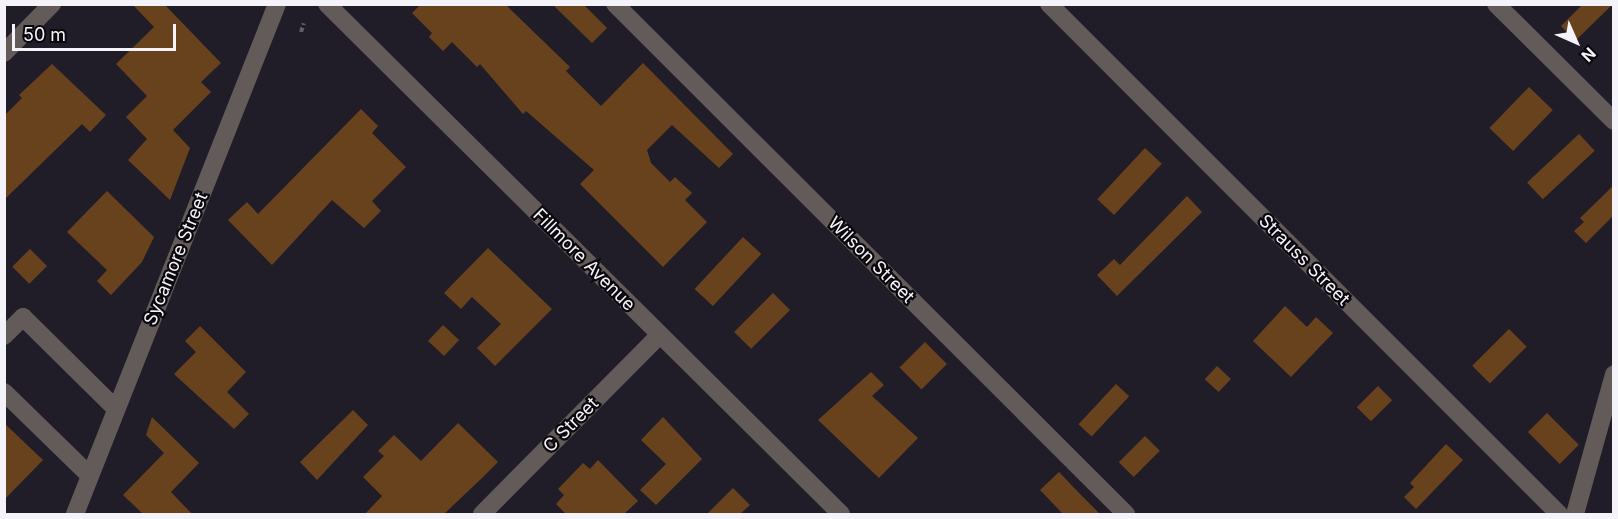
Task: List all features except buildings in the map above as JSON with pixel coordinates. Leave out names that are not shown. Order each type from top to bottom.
[{"type":"street","points":[[4,53],[52,4]]},
{"type":"street","name":"Sycamore Street","points":[[75,514],[277,4]]},
{"type":"street","name":"Fillmore Avenue","points":[[327,4],[841,514]]},
{"type":"street","name":"Wilson Street","points":[[615,4],[1126,514]]},
{"type":"street","name":"Strauss Street","points":[[1049,4],[1559,514]]},
{"type":"street","points":[[1496,4],[1614,121]]},
{"type":"street","points":[[4,336],[23,318],[117,409]]},
{"type":"street","name":"C Street","points":[[482,514],[660,335]]},
{"type":"street","points":[[1575,514],[1614,374]]},
{"type":"street","points":[[4,392],[90,476]]},
{"type":"path","points":[[301,32],[304,23]]}]
